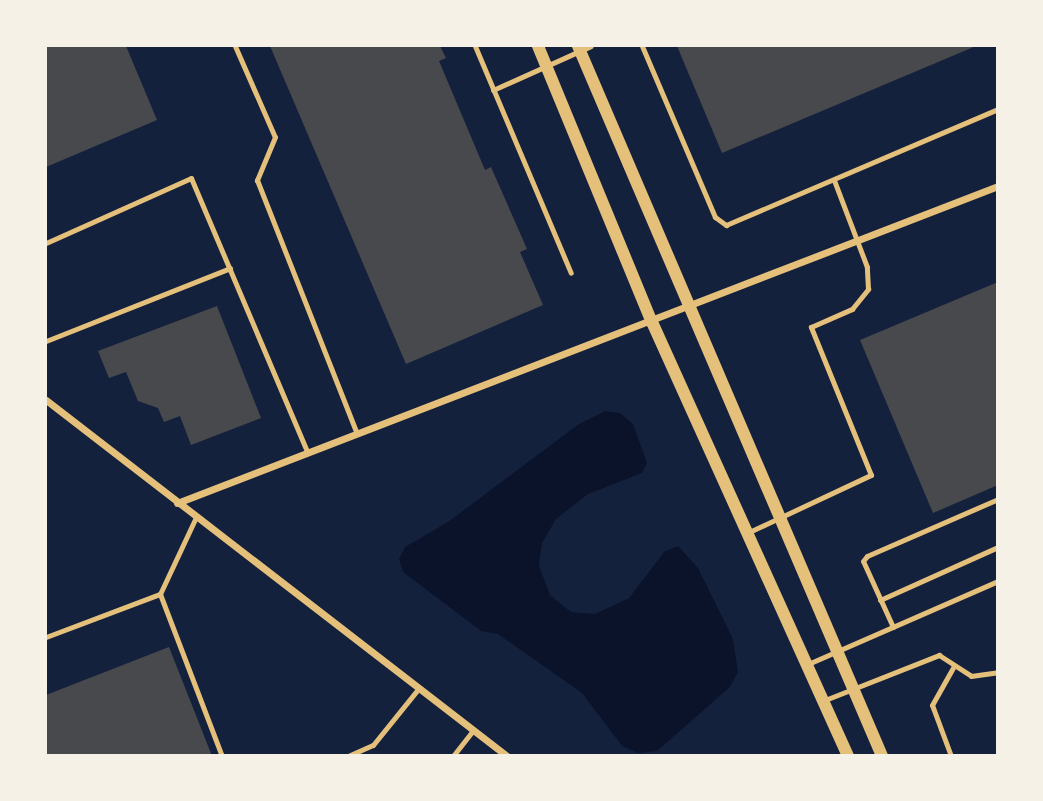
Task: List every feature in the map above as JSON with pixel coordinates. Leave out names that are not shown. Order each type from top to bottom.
[{"type":"street","points":[[538,46],[652,322],[848,755]]},
{"type":"street","points":[[583,47],[690,307],[882,755]]},
{"type":"street","points":[[177,503],[652,322],[998,186]]},
{"type":"street","points":[[46,400],[507,755]]},
{"type":"lane","points":[[235,46],[275,137],[257,180],[357,434]]},
{"type":"lane","points":[[475,46],[571,273]]},
{"type":"lane","points":[[642,46],[715,217],[726,225],[998,109]]},
{"type":"lane","points":[[493,90],[583,47]]},
{"type":"lane","points":[[46,243],[191,178],[308,453]]},
{"type":"lane","points":[[746,534],[871,475],[811,327],[865,298],[869,278],[834,180]]},
{"type":"lane","points":[[46,341],[230,268]]},
{"type":"lane","points":[[893,627],[863,561],[867,556],[998,499]]},
{"type":"lane","points":[[46,637],[160,594],[197,517]]},
{"type":"lane","points":[[880,600],[998,547]]},
{"type":"lane","points":[[808,664],[998,581]]},
{"type":"lane","points":[[160,594],[222,755]]},
{"type":"lane","points":[[824,700],[923,657],[939,655],[971,676],[998,672]]},
{"type":"lane","points":[[951,755],[932,705],[954,666]]},
{"type":"lane","points":[[348,755],[373,745],[419,688]]},
{"type":"lane","points":[[453,755],[473,730]]},
{"type":"water","points":[[605,411],[620,413],[633,424],[647,463],[642,473],[588,494],[556,519],[542,543],[539,566],[550,595],[571,612],[595,614],[629,598],[665,551],[678,546],[698,568],[733,639],[738,672],[730,687],[657,751],[638,753],[622,746],[582,693],[498,634],[481,631],[403,572],[399,559],[405,547],[448,522],[579,424]]},
{"type":"building","points":[[46,46],[126,46],[157,120],[46,167]]},
{"type":"building","points":[[270,46],[440,46],[446,58],[439,61],[485,170],[491,167],[527,249],[520,252],[543,305],[406,364]]},
{"type":"building","points":[[677,46],[976,46],[722,153]]},
{"type":"building","points":[[998,282],[998,485],[933,513],[860,340]]},
{"type":"building","points":[[217,306],[261,418],[191,445],[180,416],[164,422],[158,408],[138,401],[126,372],[109,378],[98,351]]},
{"type":"building","points":[[169,647],[212,756],[46,756],[46,695]]}]
